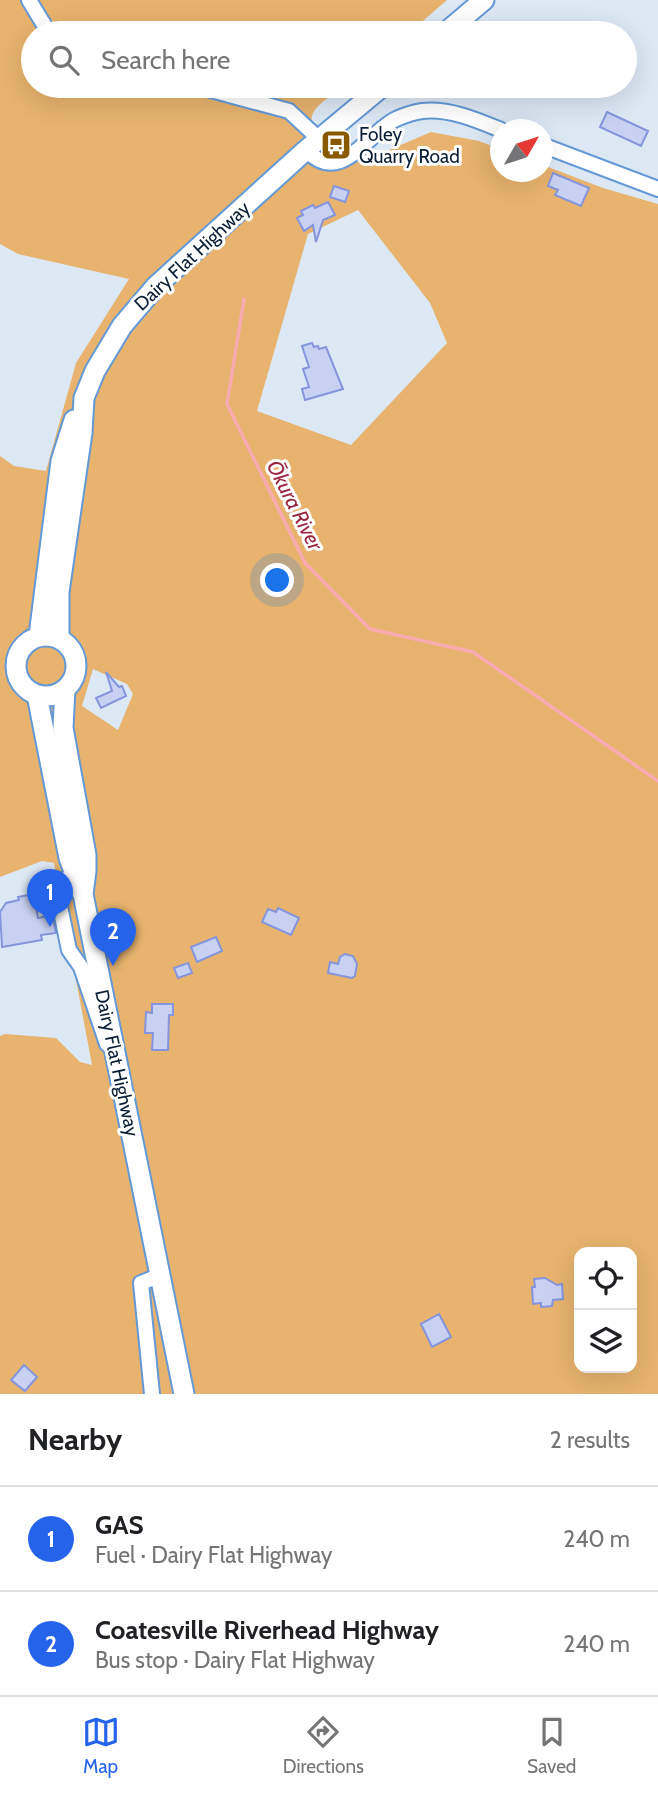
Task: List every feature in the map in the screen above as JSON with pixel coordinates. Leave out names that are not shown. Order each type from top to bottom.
[{"type":"main road","points":[[459,21],[484,0]]},
{"type":"main road","name":"Dairy Flat Highway","points":[[49,637],[61,461],[69,433],[95,372],[122,326],[139,304],[313,144],[369,98]]},
{"type":"main road","points":[[49,637],[67,644],[76,662],[72,681],[65,689],[57,694],[37,695],[22,684],[9,663],[30,640],[49,637]]},
{"type":"main road","name":"Dairy Flat Highway","points":[[65,689],[63,728],[86,855],[86,871],[79,885],[116,1052],[184,1394]]},
{"type":"main road","points":[[37,695],[79,885]]},
{"type":"street","points":[[29,0],[42,21]]},
{"type":"street","points":[[240,98],[289,111],[313,144],[313,157],[323,162],[345,160],[395,119],[423,111],[448,112],[490,126]]},
{"type":"street","points":[[553,149],[658,189]]},
{"type":"street","points":[[79,885],[55,882],[65,934],[69,950],[81,967],[103,1037],[116,1052]]},
{"type":"street","points":[[65,934],[89,929]]},
{"type":"street","points":[[152,1394],[141,1283],[161,1275]]},
{"type":"shaded area","points":[[0,0],[447,0],[423,21],[21,21],[21,98],[329,98],[313,113],[313,129],[324,147],[336,152],[368,159],[431,132],[490,145],[490,182],[553,182],[553,169],[603,188],[658,204],[658,1394],[0,1394],[0,1036],[5,1034],[56,1038],[80,1062],[92,1065],[54,863],[42,861],[0,877],[0,456],[14,466],[46,471],[76,363],[129,279],[18,254],[0,244]],"holes":[[[358,210],[430,303],[447,343],[351,445],[257,411],[308,234]],[[93,669],[127,684],[133,694],[118,730],[82,706]]]},
{"type":"building","points":[[607,112],[648,131],[641,146],[600,127]]},
{"type":"building","points":[[553,173],[589,188],[581,206],[555,195],[558,190],[548,186],[550,182],[553,182]]},
{"type":"building","points":[[334,186],[349,191],[345,202],[330,197]]},
{"type":"building","points":[[328,202],[335,215],[323,220],[316,242],[313,225],[304,231],[297,218],[303,215],[301,211]]},
{"type":"building","points":[[312,343],[319,349],[326,347],[343,389],[305,400],[302,389],[309,387],[303,369],[309,367],[302,346]]},
{"type":"building","points":[[106,672],[119,687],[122,686],[126,696],[101,708],[96,698],[112,691]]},
{"type":"building","points":[[34,894],[38,918],[52,915],[56,933],[41,935],[42,940],[2,947],[0,912],[6,903]]},
{"type":"building","points":[[278,908],[299,918],[291,935],[262,922],[268,909],[276,912]]},
{"type":"building","points":[[216,937],[222,951],[197,962],[191,947]]},
{"type":"building","points":[[345,954],[353,956],[357,964],[355,976],[352,978],[328,973],[330,962],[338,964],[340,957]]},
{"type":"building","points":[[188,963],[192,973],[178,978],[174,968]]},
{"type":"building","points":[[152,1004],[173,1004],[173,1015],[169,1015],[168,1050],[152,1050],[153,1033],[145,1033],[146,1012],[152,1013]]},
{"type":"building","points":[[545,1278],[557,1285],[562,1284],[563,1299],[553,1300],[552,1306],[541,1307],[541,1303],[533,1304],[532,1287],[535,1287],[534,1279]]},
{"type":"building","points":[[439,1314],[451,1337],[432,1347],[421,1324]]},
{"type":"building","points":[[24,1365],[37,1377],[25,1391],[11,1380]]},
{"type":"waterway","name":"Ōkura River","points":[[244,299],[227,404],[305,563],[370,629],[473,652],[658,781]]},
{"type":"place","name":"Foley Quarry Road","points":[[336,145]]},
{"type":"place","name":"GAS","points":[[50,927]]},
{"type":"place","name":"Coatesville Riverhead Highway","points":[[113,966]]}]
